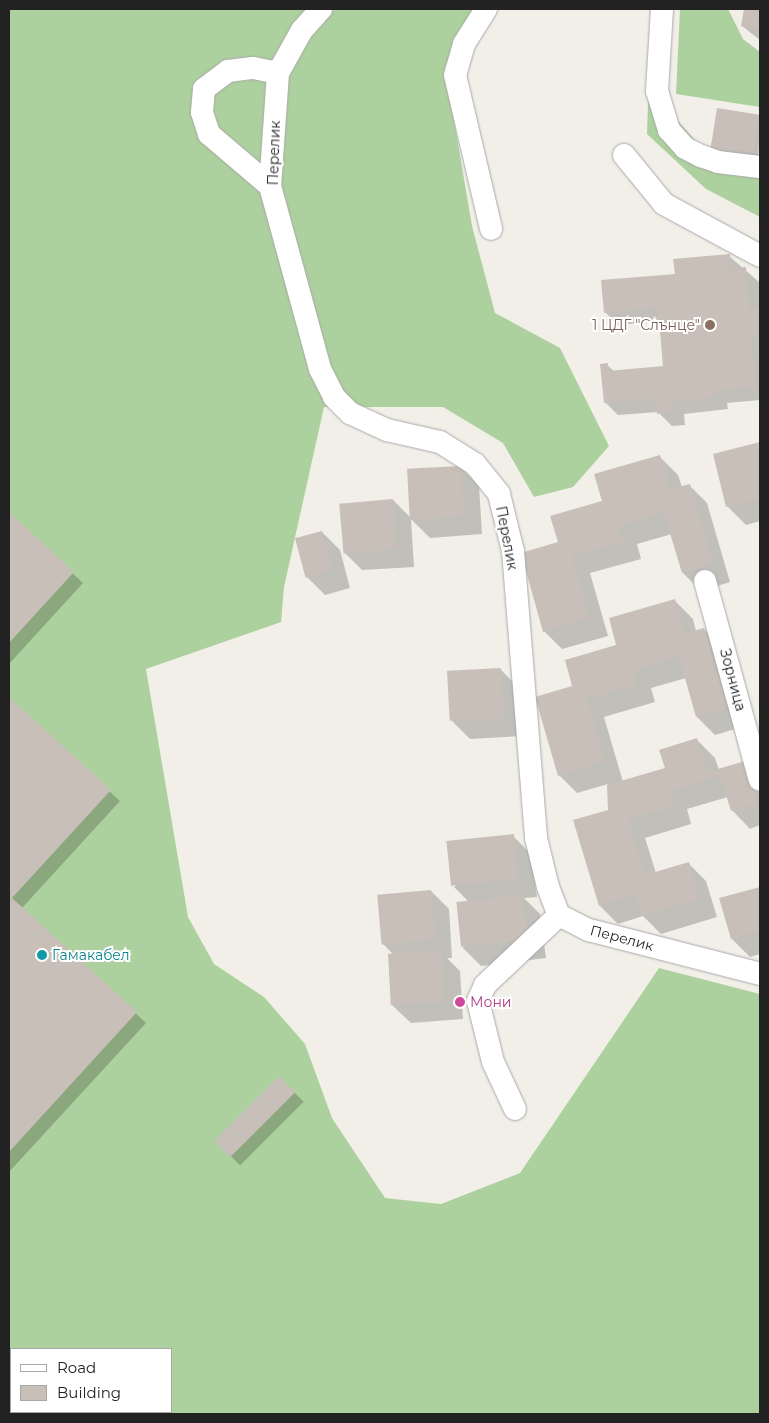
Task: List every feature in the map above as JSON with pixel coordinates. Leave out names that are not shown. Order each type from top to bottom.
[{"type":"street","name":"Перелик","points":[[321,9],[302,30],[278,73],[270,186],[320,369],[334,397],[350,413],[387,430],[440,442],[475,464],[499,494],[513,551],[536,838],[548,887],[559,916],[589,930],[760,974]]},
{"type":"street","points":[[486,9],[464,44],[454,75],[491,229]]},
{"type":"street","points":[[662,9],[657,91],[669,130],[685,148],[701,156],[718,162],[760,167]]},
{"type":"street","points":[[270,186],[209,134],[202,112],[204,89],[228,71],[253,68],[278,73]]},
{"type":"street","points":[[624,155],[664,204],[760,256]]},
{"type":"street","name":"Зорница","points":[[705,581],[760,780]]},
{"type":"street","points":[[515,1109],[493,1062],[478,1001],[485,985],[559,916]]},
{"type":"green space","points":[[9,9],[475,9],[445,67],[472,226],[495,313],[560,348],[609,446],[573,487],[534,497],[503,443],[443,407],[324,407],[284,587],[281,622],[146,669],[188,917],[214,964],[264,997],[305,1044],[332,1118],[385,1198],[441,1204],[520,1173],[659,968],[760,994],[760,1414],[9,1414]]},
{"type":"green space","points":[[680,9],[728,9],[743,39],[760,52],[760,107],[676,94]]},
{"type":"green space","points":[[649,74],[678,121],[710,157],[760,169],[760,217],[706,189],[647,134]]},
{"type":"building","points":[[744,9],[760,9],[760,30],[741,26]]},
{"type":"building","points":[[717,108],[759,115],[753,158],[710,151]]},
{"type":"building","name":"1 ЦДГ \"Слънце\"","points":[[730,254],[731,269],[746,267],[750,310],[760,309],[760,337],[751,338],[756,387],[715,391],[715,397],[672,401],[673,412],[657,414],[656,398],[604,403],[600,364],[608,363],[608,371],[663,366],[658,308],[604,313],[601,280],[675,274],[673,259]]},
{"type":"building","points":[[760,442],[760,499],[726,507],[713,454]]},
{"type":"building","points":[[660,455],[670,489],[690,484],[713,564],[682,573],[664,513],[619,526],[624,541],[572,556],[590,618],[543,632],[521,553],[558,542],[550,516],[602,501],[594,474]]},
{"type":"building","points":[[461,466],[464,517],[410,520],[407,469]]},
{"type":"building","points":[[393,499],[397,549],[344,554],[339,504]]},
{"type":"building","points":[[9,512],[74,572],[9,643]]},
{"type":"building","points":[[322,531],[333,571],[306,578],[295,538]]},
{"type":"building","points":[[675,599],[685,633],[704,628],[727,708],[696,717],[679,657],[634,670],[638,685],[587,699],[605,762],[558,776],[535,697],[572,686],[565,660],[616,645],[609,618]]},
{"type":"building","points":[[501,668],[504,718],[450,721],[447,671]]},
{"type":"building","name":"Гамакабел","points":[[9,697],[111,790],[12,898],[137,1012],[9,1152]]},
{"type":"building","points":[[697,738],[708,772],[745,761],[758,803],[731,811],[720,776],[670,791],[674,806],[628,820],[645,875],[689,862],[700,899],[642,916],[635,895],[599,906],[573,820],[608,810],[607,785],[665,768],[659,750]]},
{"type":"building","points":[[514,834],[519,879],[451,886],[446,841]]},
{"type":"building","points":[[760,887],[760,931],[731,939],[719,898]]},
{"type":"building","points":[[431,890],[435,940],[382,945],[377,895]]},
{"type":"building","points":[[523,895],[528,940],[461,947],[456,902]]},
{"type":"building","points":[[442,951],[445,1002],[391,1005],[388,954]]},
{"type":"building","points":[[279,1076],[295,1092],[230,1157],[214,1141]]},
{"type":"place","name":"1 ЦДГ \"Слънце\"","points":[[710,325]]},
{"type":"place","name":"Гамакабел","points":[[42,955]]},
{"type":"place","name":"Мони","points":[[460,1002]]}]
